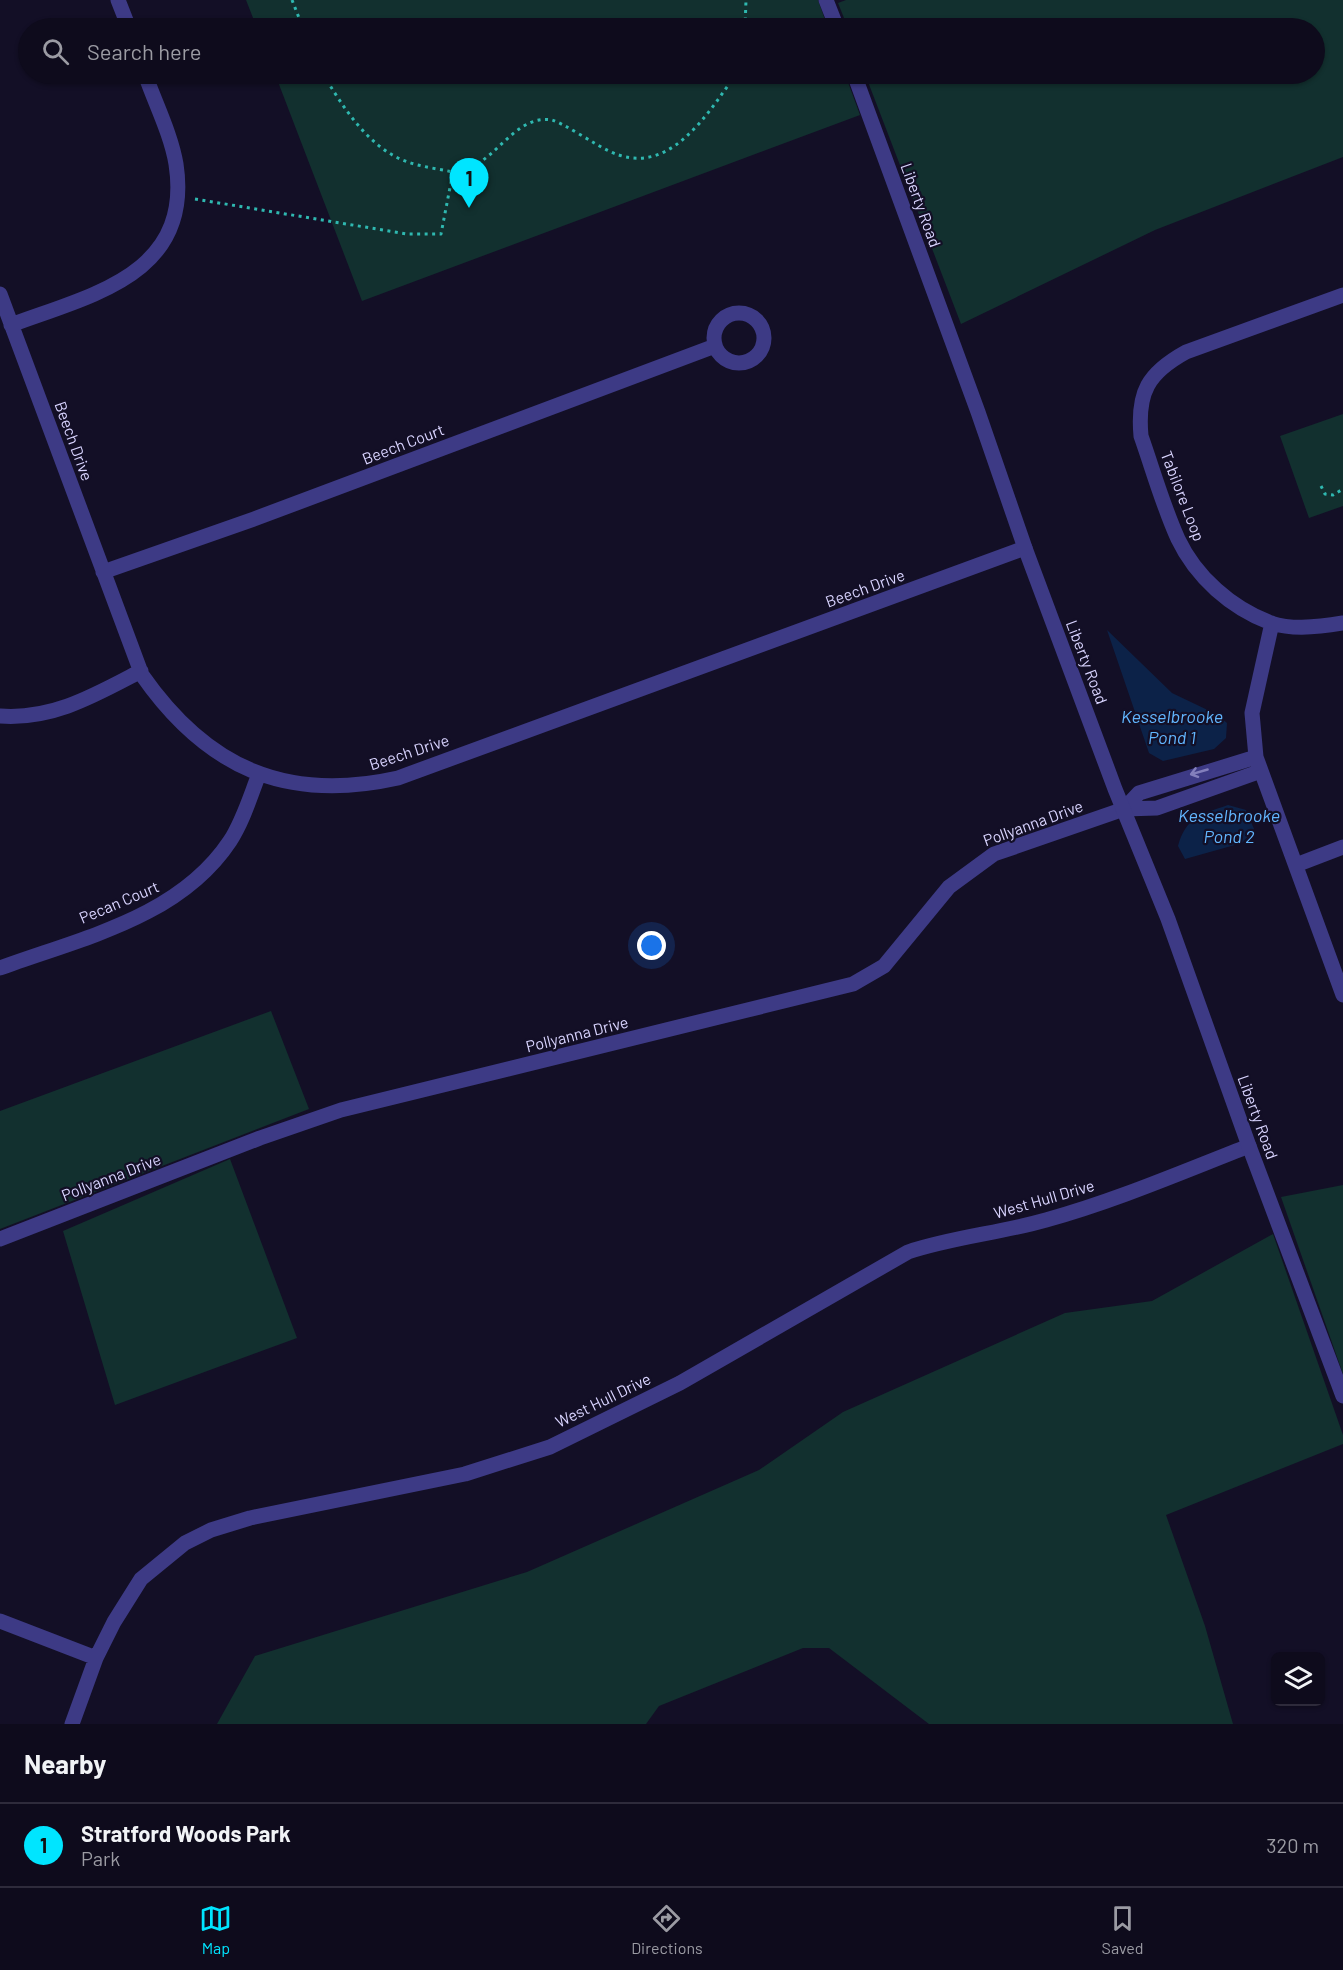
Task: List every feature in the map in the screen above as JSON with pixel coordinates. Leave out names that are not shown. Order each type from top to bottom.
[{"type":"street","points":[[118,0],[125,18]]},
{"type":"street","points":[[826,0],[833,18]]},
{"type":"street","points":[[11,325],[115,286],[149,260],[162,242],[171,223],[178,182],[171,148],[149,84]]},
{"type":"street","name":"Liberty Road","points":[[858,84],[974,401],[1025,548],[1168,919],[1249,1146],[1343,1396]]},
{"type":"street","name":"Beech Drive","points":[[0,294],[141,671],[169,712],[188,731],[211,749],[259,774],[314,786],[343,787],[398,778],[1025,548]]},
{"type":"street","name":"Tabilore Loop","points":[[1272,623],[1225,597],[1204,578],[1190,561],[1178,538],[1141,436],[1142,399],[1153,376],[1165,364],[1186,352],[1343,295]]},
{"type":"street","name":"Beech Court","points":[[103,573],[255,519],[715,346]]},
{"type":"street","points":[[1343,623],[1322,627],[1272,623],[1252,713],[1259,764],[1343,995]]},
{"type":"street","points":[[0,716],[50,713],[76,705],[141,671]]},
{"type":"street","points":[[1124,809],[1138,793],[1259,764]]},
{"type":"street","name":"Pecan Court","points":[[0,968],[136,918],[174,898],[196,881],[231,840],[259,774]]},
{"type":"street","name":"Pollyanna Drive","points":[[0,1239],[323,1115],[853,984],[884,966],[950,888],[982,861],[994,854],[1124,809]]},
{"type":"street","points":[[1296,865],[1343,847]]},
{"type":"street","name":"West Hull Drive","points":[[72,1724],[96,1659],[114,1622],[141,1580],[185,1543],[212,1530],[250,1518],[465,1474],[550,1447],[680,1383],[908,1252],[934,1244],[1046,1221],[1142,1188],[1249,1146]]},
{"type":"street","points":[[0,1622],[96,1659]]},
{"type":"path","points":[[292,0],[299,18]]},
{"type":"path","points":[[745,18],[746,0]]},
{"type":"path","points":[[330,84],[354,120],[371,138],[407,162],[453,172],[482,160],[529,123],[553,120],[623,158],[647,157],[667,151],[687,136],[707,114],[729,84]]},
{"type":"path","points":[[195,199],[407,234],[441,234],[453,172]]},
{"type":"path","points":[[1321,486],[1325,494],[1333,495],[1343,489]]},
{"type":"green space","points":[[246,0],[818,0],[824,18],[253,18]]},
{"type":"green space","points":[[846,0],[1343,0],[1343,157],[1155,230],[961,324],[869,84],[1325,84],[1325,18],[844,18],[838,3]]},
{"type":"green space","points":[[279,84],[849,84],[860,115],[362,301]]},
{"type":"green space","points":[[1343,414],[1343,506],[1309,518],[1280,436]]},
{"type":"green space","points":[[271,1011],[309,1109],[0,1229],[0,1111]]},
{"type":"green space","points":[[230,1159],[297,1338],[115,1405],[63,1231]]},
{"type":"green space","points":[[1343,1185],[1343,1374],[1281,1197]]},
{"type":"green space","points":[[1273,1234],[1343,1435],[1343,1444],[1166,1515],[1205,1626],[1233,1724],[929,1724],[829,1648],[803,1648],[659,1706],[646,1724],[217,1724],[255,1656],[527,1572],[759,1470],[843,1412],[1065,1313],[1152,1301]]},
{"type":"water","name":"Kesselbrooke Pond 1","points":[[1107,630],[1172,693],[1216,714],[1227,723],[1226,738],[1214,749],[1163,761],[1149,753]]},
{"type":"water","name":"Kesselbrooke Pond 2","points":[[1228,805],[1246,810],[1254,829],[1242,843],[1185,859],[1178,846],[1185,829],[1202,814]]},
{"type":"place","name":"Stratford Woods Park","points":[[469,208]]}]
